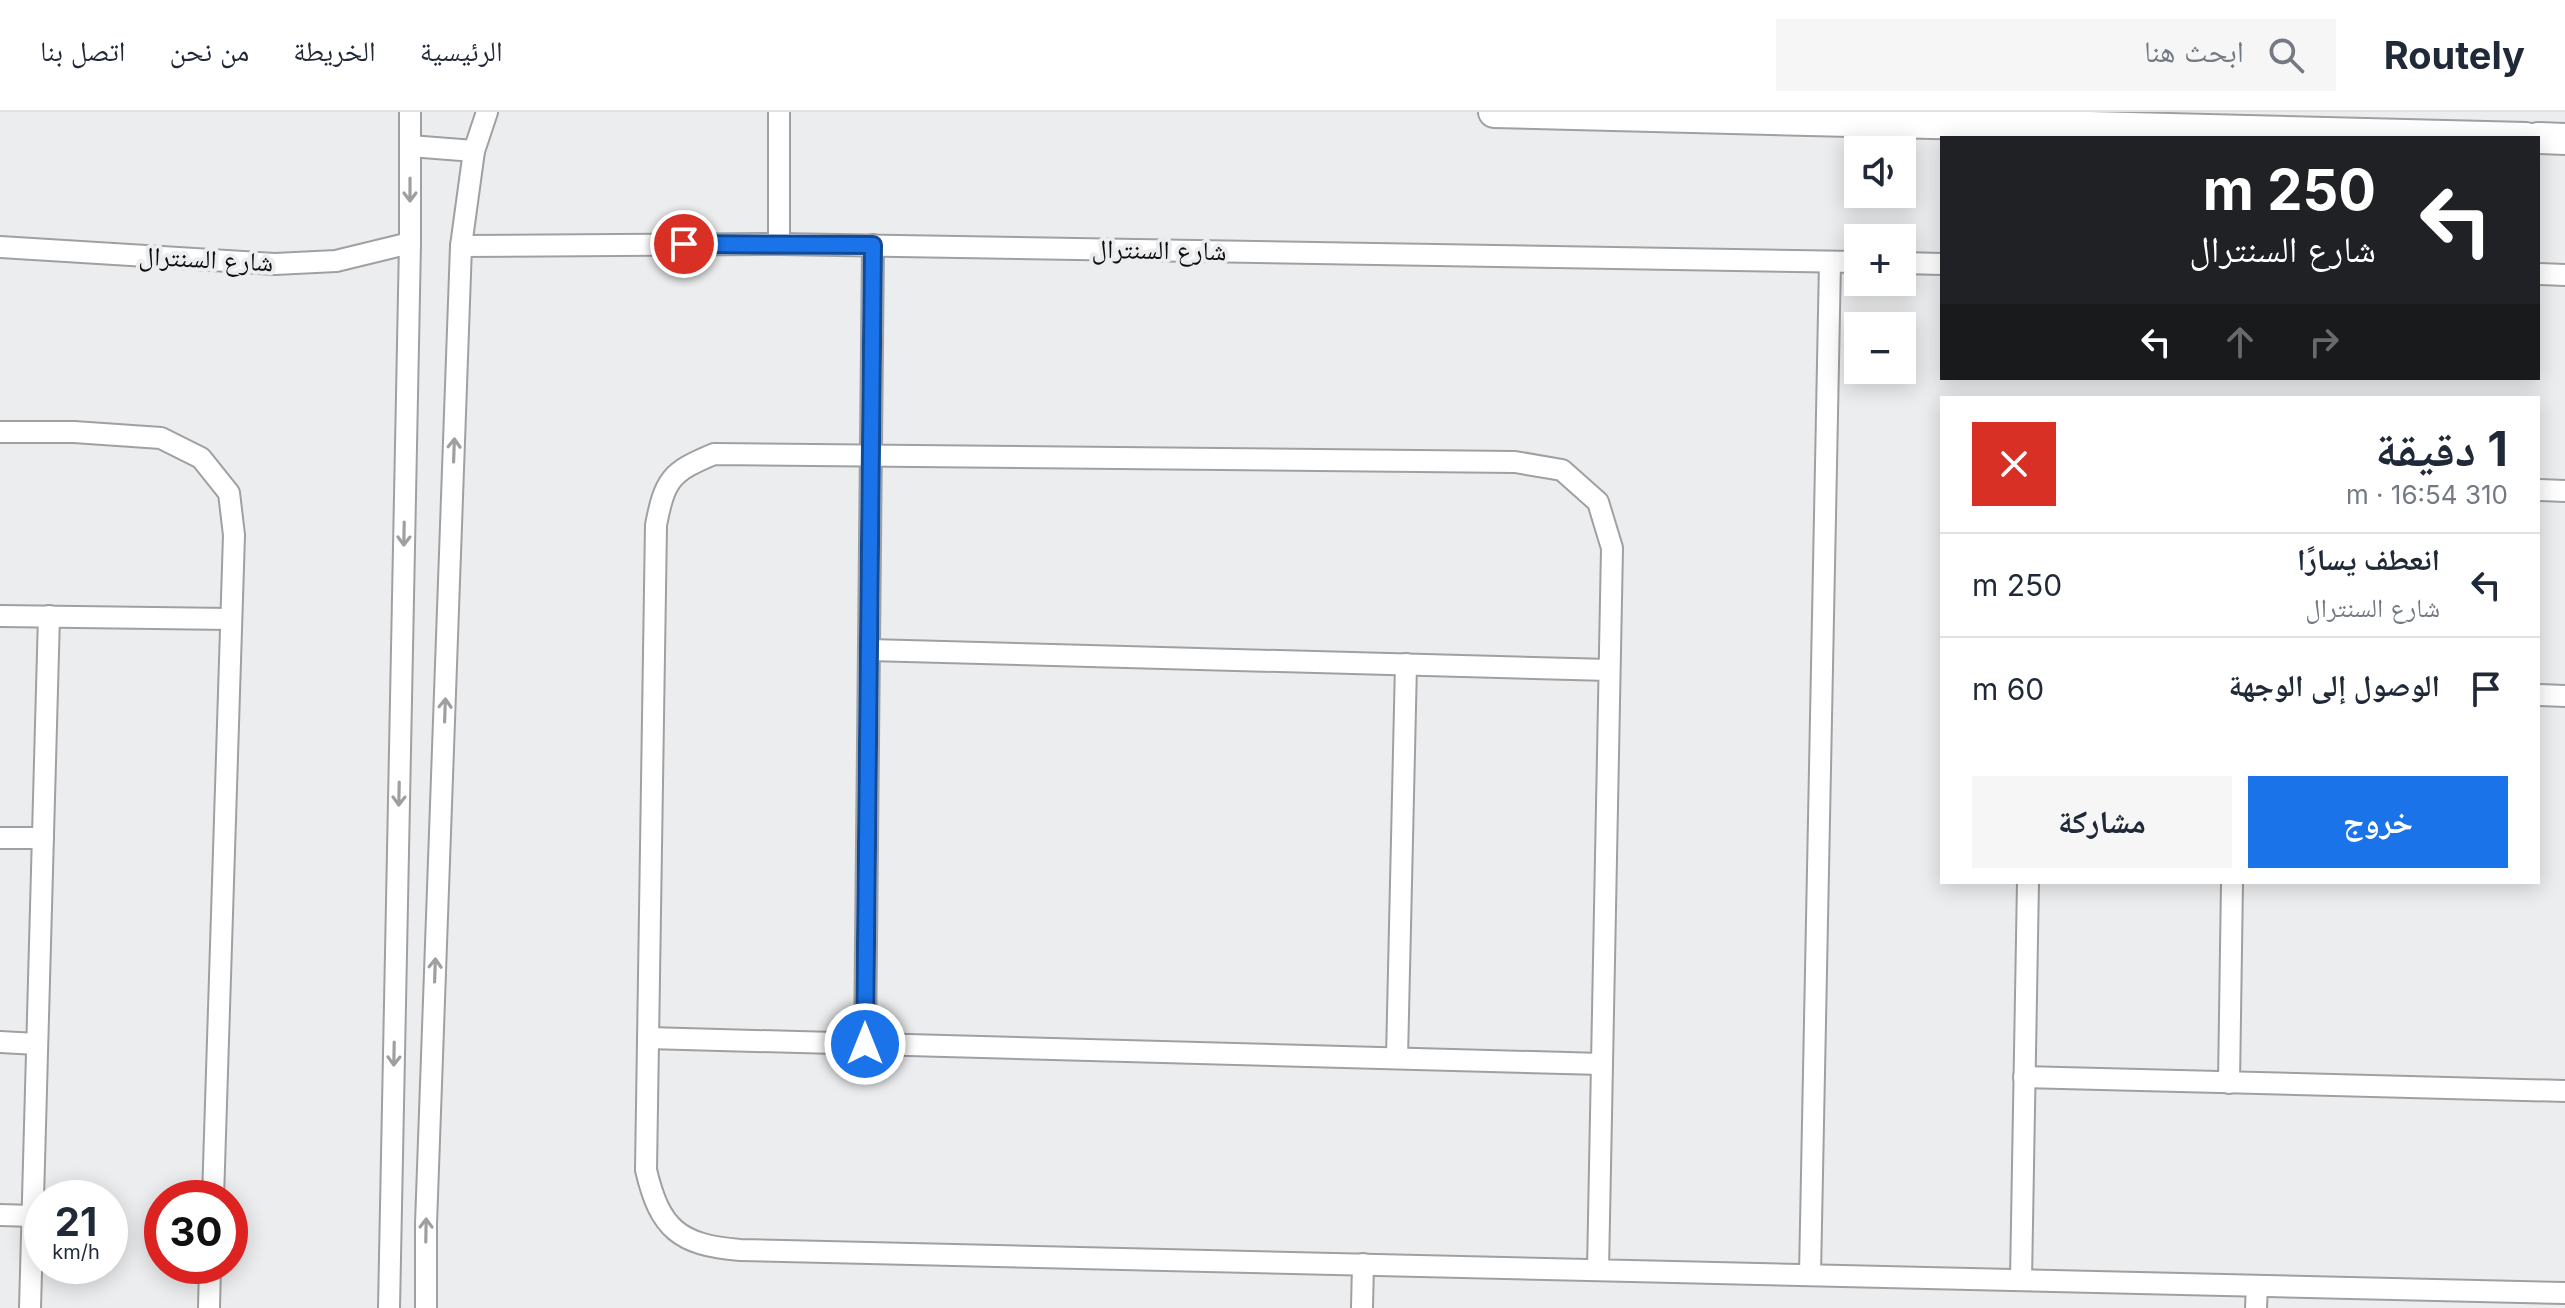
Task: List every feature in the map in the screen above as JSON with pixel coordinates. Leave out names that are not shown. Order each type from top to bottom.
[{"type":"street","points":[[389,1308],[410,112]]},
{"type":"street","points":[[426,1308],[461,246],[474,151],[487,112]]},
{"type":"street","points":[[779,112],[779,244]]},
{"type":"street","points":[[1494,112],[2447,136]]},
{"type":"street","points":[[2540,138],[2565,139]]},
{"type":"street","points":[[410,146],[474,151]]},
{"type":"street","name":"شارع السنترال","points":[[0,247],[275,264],[336,261],[410,243]]},
{"type":"street","points":[[865,1044],[873,245]]},
{"type":"street","name":"شارع السنترال","points":[[461,246],[873,245],[1844,262]]},
{"type":"street","points":[[1810,1275],[1830,262]]},
{"type":"street","points":[[1916,263],[1940,264]]},
{"type":"street","points":[[2540,274],[2565,275]]},
{"type":"street","points":[[0,432],[74,432],[161,438],[201,458],[229,493],[234,535],[214,1180]]},
{"type":"street","points":[[1598,1270],[1612,548],[1598,502],[1562,470],[1515,462],[714,454],[683,467],[662,493],[656,525],[646,1170],[654,1203],[675,1231],[705,1247],[1598,1270],[2565,1293]]},
{"type":"street","points":[[2540,490],[2565,491]]},
{"type":"street","points":[[0,616],[231,619]]},
{"type":"street","points":[[34,1180],[49,616]]},
{"type":"street","points":[[869,650],[1609,670]]},
{"type":"street","points":[[1397,1058],[1406,664]]},
{"type":"street","points":[[2540,695],[2565,696]]},
{"type":"street","points":[[0,838],[43,838]]},
{"type":"street","points":[[2021,1280],[2028,884]]},
{"type":"street","points":[[2229,1083],[2232,884]]},
{"type":"street","points":[[648,1038],[1602,1064]]},
{"type":"street","points":[[0,1042],[37,1044]]},
{"type":"street","points":[[2024,1077],[2565,1091]]},
{"type":"street","points":[[0,1215],[24,1216]]},
{"type":"street","points":[[1362,1308],[1363,1264]]},
{"type":"street","points":[[30,1308],[31,1284]]},
{"type":"street","points":[[209,1308],[210,1284]]},
{"type":"street","points":[[2256,1308],[2257,1286]]},
{"type":"route","points":[[684,244],[873,245],[865,1044]]}]
